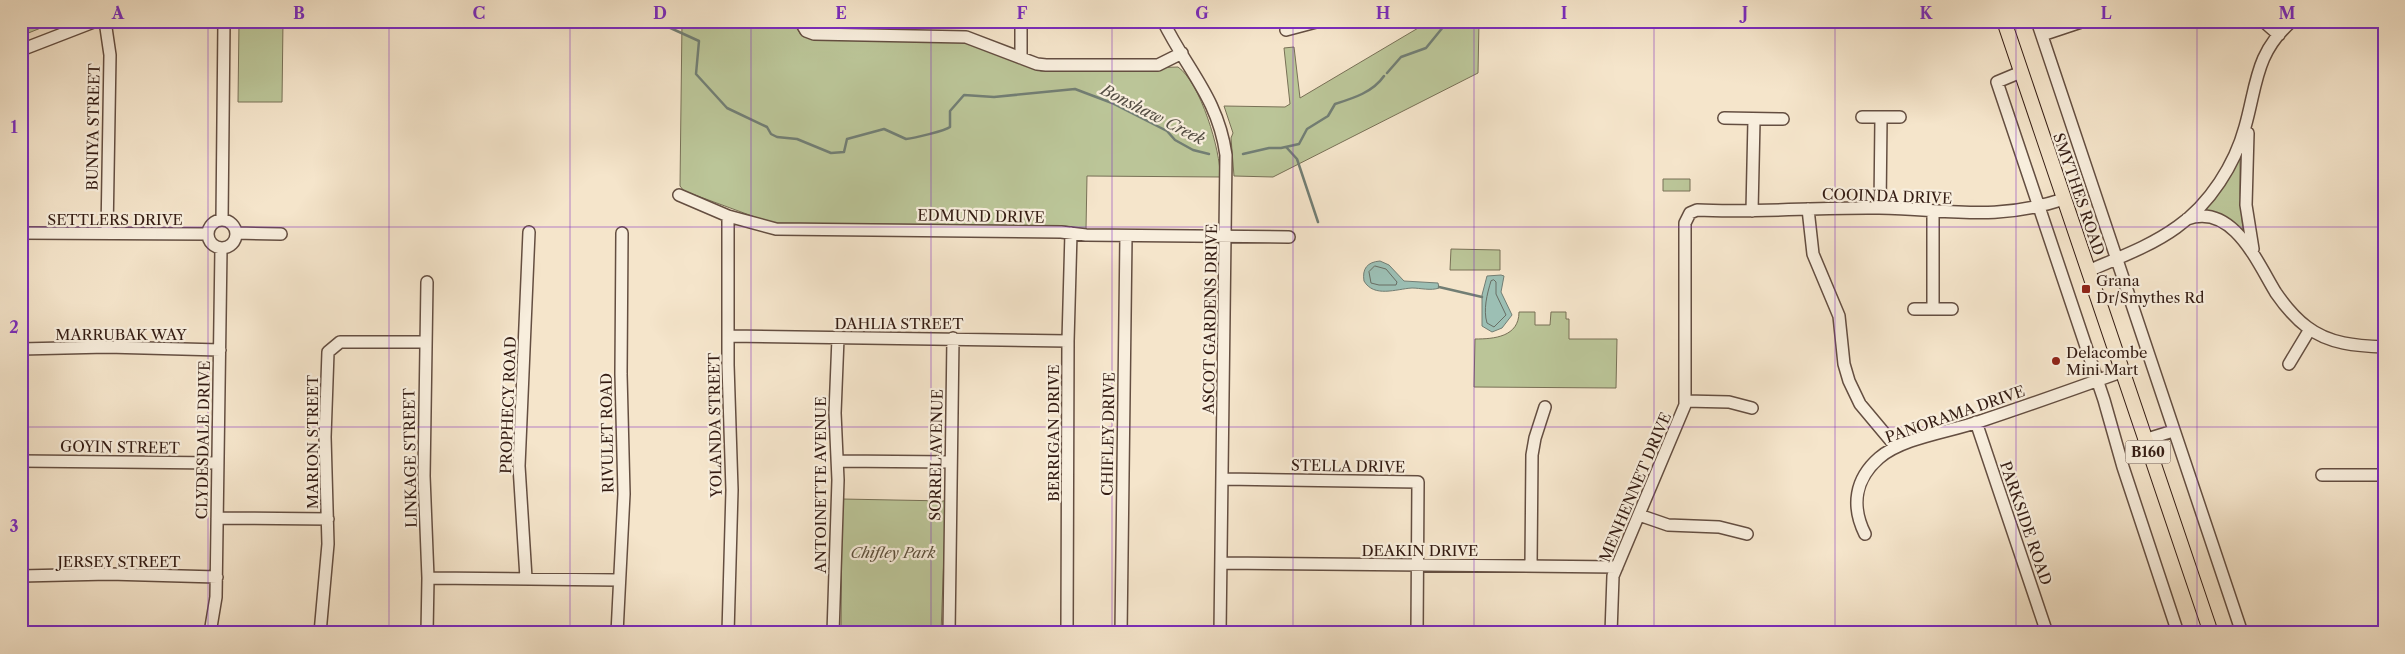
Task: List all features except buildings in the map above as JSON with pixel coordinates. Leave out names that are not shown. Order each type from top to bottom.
[{"type":"main road","name":"SMYTHES ROAD","points":[[2004,21],[2121,372],[2211,633]]},
{"type":"street","points":[[21,50],[96,21]]},
{"type":"street","name":"BUNIYA STREET","points":[[106,21],[110,55],[107,233]]},
{"type":"street","points":[[222,220],[224,21]]},
{"type":"street","points":[[800,21],[806,31],[814,34],[966,37],[1021,58],[1046,65],[1158,65],[1182,53]]},
{"type":"street","points":[[1021,21],[1021,58]]},
{"type":"street","name":"ASCOT GARDENS DRIVE","points":[[1163,21],[1209,98],[1223,136],[1227,163],[1223,563],[1220,633]]},
{"type":"street","points":[[1286,30],[1320,21]]},
{"type":"street","points":[[2037,21],[2242,633]]},
{"type":"street","points":[[2042,35],[2084,21]]},
{"type":"street","points":[[2263,21],[2279,35]]},
{"type":"street","points":[[2088,271],[2164,235],[2185,221],[2223,176],[2242,136],[2257,71],[2279,35],[2292,21]]},
{"type":"street","points":[[2021,72],[1996,82],[2097,380],[2123,467],[2178,633]]},
{"type":"street","points":[[2249,109],[2246,205],[2251,244],[2259,263]]},
{"type":"street","points":[[1862,117],[1900,117]]},
{"type":"street","points":[[1724,118],[1783,119]]},
{"type":"street","points":[[1880,208],[1881,118]]},
{"type":"street","points":[[1752,211],[1754,120]]},
{"type":"street","name":"EDMUND DRIVE","points":[[679,195],[728,216],[776,229],[1071,233],[1126,236],[1290,237]]},
{"type":"street","name":"COOINDA DRIVE","points":[[1689,217],[1708,210],[1752,211],[1880,208],[1984,214],[2038,207],[2064,199]]},
{"type":"street","points":[[1808,209],[1813,254],[1839,316],[1844,364],[1849,381],[1860,404],[1896,447]]},
{"type":"street","points":[[1933,212],[1933,308]]},
{"type":"street","name":"YOLANDA STREET","points":[[728,216],[732,490],[728,633]]},
{"type":"street","name":"MENHENNET DRIVE","points":[[1611,633],[1612,581],[1683,412],[1685,401],[1686,233],[1689,217]]},
{"type":"street","points":[[2185,221],[2199,217],[2226,224],[2242,239],[2282,301],[2310,329],[2347,344],[2384,347]]},
{"type":"street","points":[[222,220],[232,224],[236,234],[231,245],[221,248],[213,245],[208,234],[212,224],[222,220]]},
{"type":"street","name":"PROPHECY ROAD","points":[[526,578],[519,466],[530,232]]},
{"type":"street","name":"RIVULET ROAD","points":[[617,633],[618,580],[624,494],[621,374],[622,232]]},
{"type":"street","name":"SETTLERS DRIVE","points":[[21,233],[208,234]]},
{"type":"street","name":"BERRIGAN DRIVE","points":[[1067,633],[1068,340],[1071,233]]},
{"type":"street","points":[[236,234],[281,234]]},
{"type":"street","name":"CHIFLEY DRIVE","points":[[1121,633],[1126,236]]},
{"type":"street","name":"CLYDESDALE DRIVE","points":[[210,633],[216,597],[221,248]]},
{"type":"street","name":"LINKAGE STREET","points":[[426,633],[428,578],[424,476],[427,282]]},
{"type":"street","points":[[1914,309],[1952,309]]},
{"type":"street","points":[[2288,364],[2310,329]]},
{"type":"street","name":"DAHLIA STREET","points":[[729,336],[1068,340]]},
{"type":"street","name":"ANTOINETTE AVENUE","points":[[833,633],[838,462],[835,413],[838,338]]},
{"type":"street","name":"SORREL AVENUE","points":[[949,633],[953,338]]},
{"type":"street","name":"MARION STREET","points":[[320,633],[328,544],[325,437],[327,355],[330,349],[340,342],[425,342]]},
{"type":"street","name":"MARRUBAK WAY","points":[[21,349],[107,347],[220,350]]},
{"type":"street","name":"PANORAMA DRIVE","points":[[1864,534],[1857,509],[1859,484],[1874,463],[1896,447],[1976,422],[2121,372]]},
{"type":"street","points":[[1685,401],[1729,402],[1752,408]]},
{"type":"street","points":[[1531,565],[1532,451],[1545,406]]},
{"type":"street","name":"PARKSIDE ROAD","points":[[1976,422],[2047,633]]},
{"type":"street","points":[[2144,440],[2173,431]]},
{"type":"street","name":"GOYIN STREET","points":[[21,461],[218,463]]},
{"type":"street","points":[[838,462],[951,462]]},
{"type":"street","points":[[2322,475],[2384,475]]},
{"type":"street","name":"STELLA DRIVE","points":[[1224,479],[1418,482],[1417,565]]},
{"type":"street","points":[[1639,515],[1668,525],[1719,527],[1747,534]]},
{"type":"street","points":[[217,518],[328,519]]},
{"type":"street","name":"DEAKIN DRIVE","points":[[1223,563],[1617,567]]},
{"type":"street","points":[[1416,633],[1417,565]]},
{"type":"street","name":"JERSEY STREET","points":[[21,576],[109,574],[216,577]]},
{"type":"street","points":[[428,578],[618,580]]},
{"type":"green space","points":[[21,21],[58,21],[21,36]]},
{"type":"green space","points":[[239,21],[283,21],[282,102],[238,102]]},
{"type":"green space","points":[[682,21],[793,21],[801,35],[816,40],[965,42],[1041,71],[1178,67],[1194,87],[1208,118],[1217,151],[1220,177],[1087,176],[1086,229],[1065,226],[773,223],[684,191],[680,186]]},
{"type":"green space","points":[[1430,21],[1479,21],[1478,73],[1273,177],[1234,176],[1231,138],[1233,133],[1224,106],[1285,107],[1290,104],[1284,48],[1294,47],[1300,98]]},
{"type":"green space","points":[[2240,156],[2243,231],[2225,217],[2203,210]]},
{"type":"green space","points":[[1663,179],[1690,179],[1690,191],[1663,191]]},
{"type":"green space","points":[[1451,249],[1500,250],[1500,270],[1450,270]]},
{"type":"green space","points":[[1519,312],[1535,312],[1535,325],[1550,325],[1551,312],[1566,312],[1566,319],[1569,319],[1569,339],[1617,339],[1616,388],[1474,387],[1475,339],[1497,337],[1510,332],[1515,327]]},
{"type":"green space","name":"Chifley Park","points":[[842,499],[946,501],[941,633],[841,633]]},
{"type":"water","points":[[1380,261],[1389,265],[1404,281],[1438,283],[1439,288],[1412,288],[1386,291],[1373,289],[1364,281],[1364,273],[1366,267]]},
{"type":"water","points":[[1487,276],[1504,276],[1501,292],[1512,315],[1502,328],[1492,332],[1482,326],[1482,295]]},
{"type":"waterway","name":"Bonshaw Creek","points":[[655,21],[699,41],[696,74],[727,108],[767,127],[771,134],[777,137],[797,139],[831,153],[844,152],[847,139],[884,129],[906,139],[947,129],[950,127],[950,111],[964,95],[994,97],[1075,89],[1112,103],[1167,131],[1175,140],[1193,150],[1209,154]]},
{"type":"waterway","name":"Bonshaw Creek","points":[[1387,73],[1401,57],[1426,48],[1448,21]]},
{"type":"waterway","name":"Bonshaw Creek","points":[[1243,154],[1299,144],[1307,129],[1328,116],[1335,104],[1356,97],[1369,90],[1380,82],[1384,76]]},
{"type":"waterway","points":[[1287,148],[1297,159],[1318,222]]},
{"type":"waterway","points":[[1439,287],[1482,297]]},
{"type":"place","name":"Grana Dr/Smythes Rd","points":[[2086,289]]},
{"type":"place","name":"Delacombe Mini Mart","points":[[2056,361]]}]
